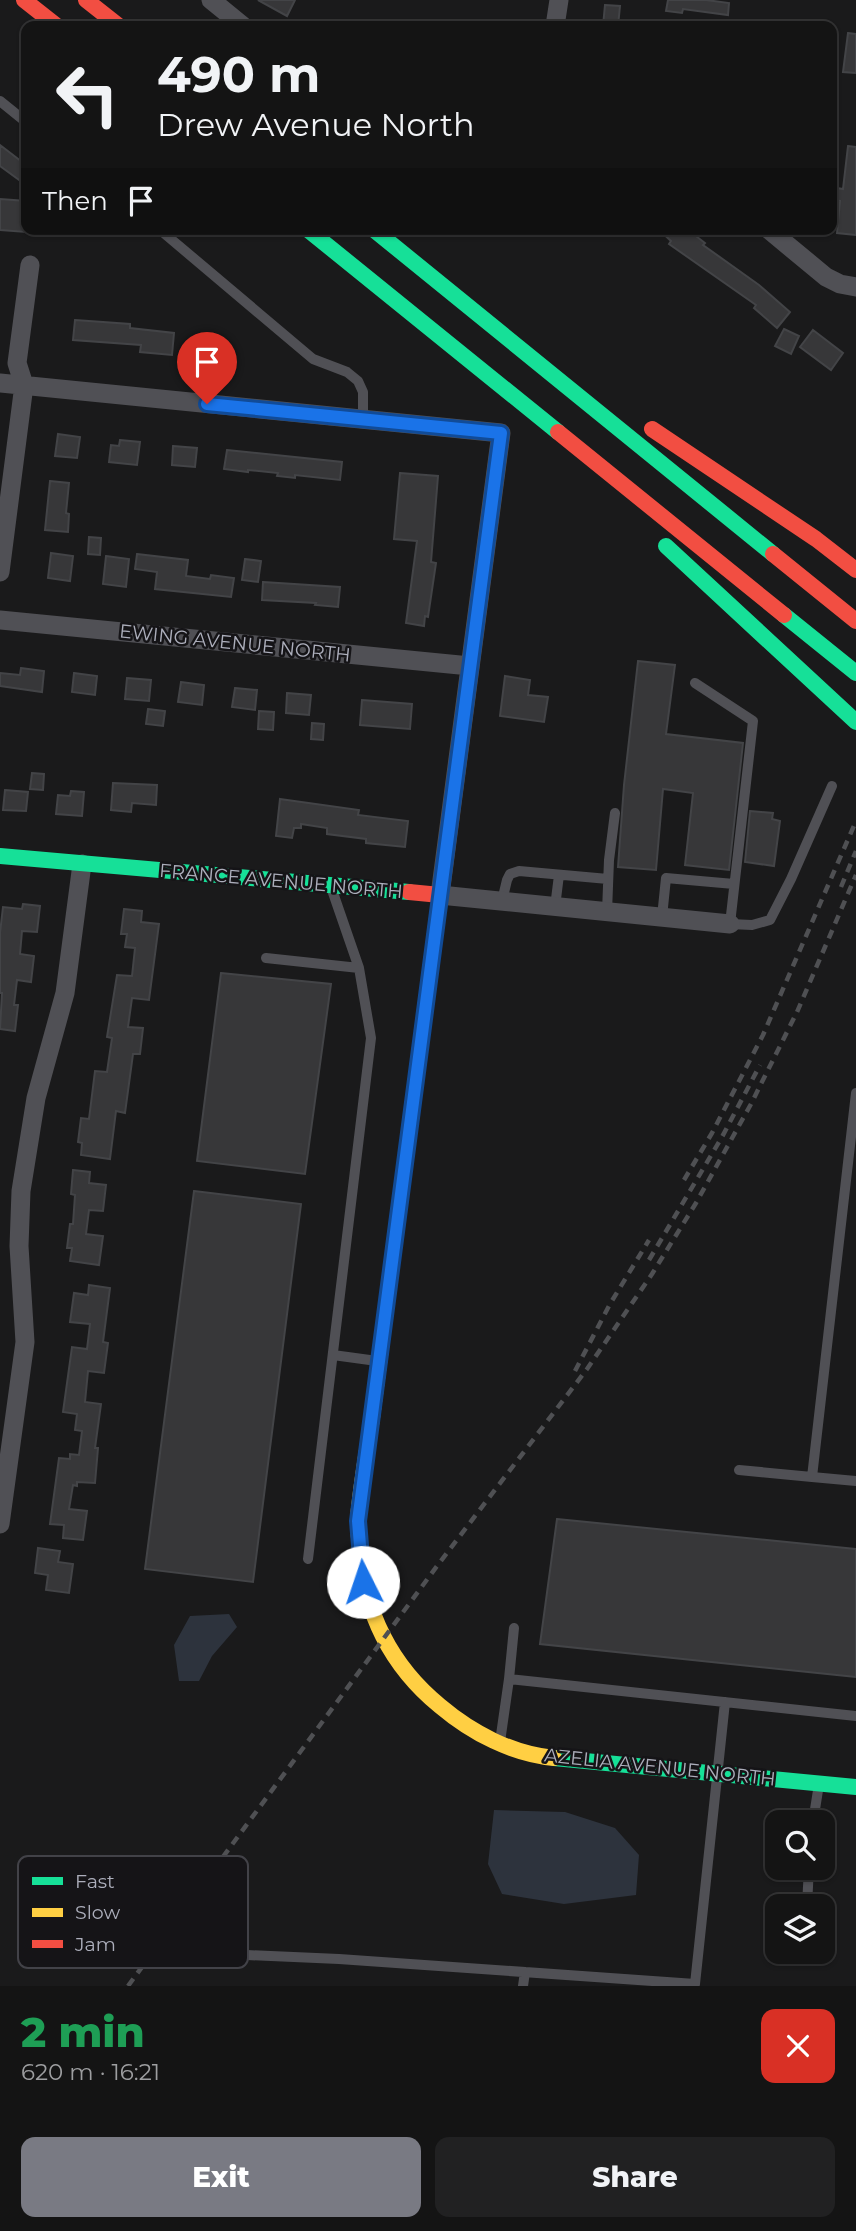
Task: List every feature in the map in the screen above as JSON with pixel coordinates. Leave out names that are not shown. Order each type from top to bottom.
[{"type":"main road","points":[[24,0],[51,21]]},
{"type":"main road","points":[[86,0],[113,21]]},
{"type":"main road","points":[[314,235],[856,673]]},
{"type":"main road","points":[[380,235],[856,621]]},
{"type":"main road","points":[[461,300],[604,396]]},
{"type":"main road","points":[[635,417],[816,539],[856,570]]},
{"type":"main road","points":[[592,460],[628,510]]},
{"type":"main road","points":[[658,539],[856,722]]},
{"type":"main road","name":"FRANCE AVENUE NORTH","points":[[0,856],[440,895]]},
{"type":"main road","name":"AZELIA AVENUE NORTH","points":[[440,895],[358,1521],[363,1582],[375,1621],[394,1656],[419,1688],[440,1708],[474,1731],[500,1744],[546,1757],[856,1787]]},
{"type":"street","points":[[211,0],[237,21]]},
{"type":"street","points":[[556,21],[559,0]]},
{"type":"street","points":[[775,235],[825,276],[840,284],[856,287]]},
{"type":"street","points":[[0,572],[24,385],[17,363],[30,265]]},
{"type":"street","points":[[0,383],[363,419]]},
{"type":"street","name":"AZELIA AVENUE NORTH","points":[[363,419],[501,433],[440,895]]},
{"type":"street","name":"EWING AVENUE NORTH","points":[[0,620],[470,666]]},
{"type":"street","points":[[0,1524],[25,1342],[19,1246],[21,1191],[36,1098],[65,993],[82,864]]},
{"type":"street","name":"FRANCE AVENUE NORTH","points":[[440,895],[730,924]]},
{"type":"lane","points":[[0,101],[21,118]]},
{"type":"lane","points":[[166,235],[313,359],[347,372],[358,381],[363,392],[363,419]]},
{"type":"lane","points":[[695,683],[753,720],[730,924],[752,925],[770,920],[832,786]]},
{"type":"lane","points":[[607,912],[615,813]]},
{"type":"lane","points":[[502,901],[506,880],[510,874],[519,871],[608,879]]},
{"type":"lane","points":[[555,906],[559,875]]},
{"type":"lane","points":[[662,917],[666,878],[734,884]]},
{"type":"lane","points":[[308,1559],[371,1038],[359,968],[331,886]]},
{"type":"lane","points":[[266,958],[359,968]]},
{"type":"lane","points":[[812,1477],[856,1093]]},
{"type":"lane","points":[[333,1355],[379,1361]]},
{"type":"lane","points":[[739,1470],[856,1481]]},
{"type":"lane","points":[[500,1744],[514,1628]]},
{"type":"lane","points":[[509,1679],[856,1716]]},
{"type":"lane","points":[[248,1955],[339,1959],[696,1985],[725,1702]]},
{"type":"lane","points":[[815,1810],[819,1784]]},
{"type":"lane","points":[[523,1986],[525,1972]]},
{"type":"shaded area","points":[[229,1614],[237,1627],[212,1656],[199,1681],[179,1681],[174,1645],[190,1616]]},
{"type":"shaded area","points":[[494,1810],[565,1812],[615,1828],[639,1855],[636,1895],[564,1904],[502,1894],[488,1864]]},
{"type":"building","points":[[258,0],[295,0],[287,16]]},
{"type":"building","points":[[668,0],[729,3],[728,15],[683,9],[682,13],[666,11]]},
{"type":"building","points":[[605,5],[620,6],[618,21],[603,21]]},
{"type":"building","points":[[848,33],[856,34],[856,73],[843,72]]},
{"type":"building","points":[[0,145],[21,161],[21,181],[0,166]]},
{"type":"building","points":[[848,146],[856,147],[856,235],[837,233],[840,201],[837,201],[837,188],[843,189]]},
{"type":"building","points":[[0,199],[21,201],[21,232],[0,230]]},
{"type":"building","points":[[664,235],[695,235],[705,243],[703,245],[759,285],[790,312],[777,328],[754,308],[756,305],[669,244],[671,241]]},
{"type":"building","points":[[75,320],[130,324],[130,328],[174,333],[172,355],[140,352],[141,345],[73,340]]},
{"type":"building","points":[[784,329],[799,336],[791,354],[775,346]]},
{"type":"building","points":[[813,330],[843,353],[831,370],[800,347]]},
{"type":"building","points":[[58,434],[80,437],[77,458],[55,456]]},
{"type":"building","points":[[120,440],[140,442],[137,465],[109,462],[111,445],[119,446]]},
{"type":"building","points":[[173,446],[197,448],[195,467],[172,465]]},
{"type":"building","points":[[227,450],[342,462],[340,480],[295,475],[295,478],[277,476],[278,473],[224,469]]},
{"type":"building","points":[[400,473],[438,476],[431,562],[436,563],[428,617],[425,616],[424,626],[406,623],[417,541],[394,539]]},
{"type":"building","points":[[50,481],[69,483],[66,513],[69,514],[68,532],[45,530]]},
{"type":"building","points":[[89,537],[101,538],[100,555],[88,554]]},
{"type":"building","points":[[51,553],[73,556],[70,581],[48,578]]},
{"type":"building","points":[[137,554],[188,560],[186,576],[234,578],[231,597],[155,589],[157,572],[135,569]]},
{"type":"building","points":[[106,556],[129,559],[126,587],[103,584]]},
{"type":"building","points":[[245,559],[261,561],[258,582],[242,580]]},
{"type":"building","points":[[263,582],[340,587],[338,607],[262,600]]},
{"type":"building","points":[[638,661],[675,665],[666,734],[743,743],[729,870],[685,865],[693,793],[663,789],[656,870],[618,867]]},
{"type":"building","points":[[21,668],[44,671],[42,692],[0,686],[0,673],[20,675]]},
{"type":"building","points":[[74,673],[97,676],[95,695],[72,692]]},
{"type":"building","points":[[505,676],[530,680],[528,695],[548,697],[544,722],[500,716]]},
{"type":"building","points":[[127,678],[151,680],[149,701],[125,699]]},
{"type":"building","points":[[181,682],[204,685],[202,705],[178,702]]},
{"type":"building","points":[[235,688],[257,690],[255,710],[232,707]]},
{"type":"building","points":[[287,693],[311,695],[309,715],[286,713]]},
{"type":"building","points":[[362,700],[412,704],[410,729],[360,725]]},
{"type":"building","points":[[148,709],[165,711],[163,726],[146,724]]},
{"type":"building","points":[[259,711],[274,712],[273,730],[258,729]]},
{"type":"building","points":[[312,723],[324,724],[323,740],[311,739]]},
{"type":"building","points":[[32,773],[44,774],[43,790],[30,789]]},
{"type":"building","points":[[113,783],[157,785],[156,805],[132,803],[131,812],[111,810]]},
{"type":"building","points":[[5,790],[28,792],[26,811],[3,810]]},
{"type":"building","points":[[71,791],[84,792],[82,816],[56,814],[58,795],[70,796]]},
{"type":"building","points":[[280,799],[359,810],[358,815],[408,821],[405,847],[366,843],[366,839],[327,834],[327,828],[301,824],[301,828],[294,828],[292,838],[276,836]]},
{"type":"building","points":[[750,811],[773,813],[772,819],[780,821],[774,866],[745,862]]},
{"type":"building","points":[[23,904],[40,906],[37,932],[22,931],[20,954],[34,956],[31,982],[17,980],[15,1031],[0,1029],[0,933],[3,907],[22,909]]},
{"type":"building","points":[[124,909],[142,911],[141,922],[159,924],[149,1000],[132,998],[128,1027],[143,1028],[140,1054],[133,1054],[125,1113],[116,1111],[110,1159],[81,1155],[82,1143],[78,1142],[81,1118],[89,1119],[95,1071],[107,1072],[112,1038],[107,1037],[117,975],[132,976],[135,948],[125,947],[127,934],[121,934]]},
{"type":"building","points":[[221,973],[331,984],[305,1174],[197,1161]]},
{"type":"building","points":[[73,1170],[90,1172],[89,1183],[106,1185],[103,1211],[89,1210],[86,1234],[103,1236],[99,1265],[70,1261],[72,1248],[67,1248],[70,1224],[73,1224]]},
{"type":"building","points":[[194,1191],[301,1204],[253,1582],[145,1569]]},
{"type":"building","points":[[89,1285],[110,1288],[103,1342],[108,1343],[104,1373],[88,1371],[85,1402],[101,1404],[95,1448],[98,1448],[95,1483],[77,1482],[77,1486],[73,1485],[69,1509],[87,1511],[83,1540],[63,1538],[64,1525],[50,1524],[59,1458],[70,1459],[70,1454],[79,1455],[82,1431],[75,1430],[77,1414],[63,1412],[72,1347],[87,1349],[90,1324],[70,1322],[74,1293],[88,1295]]},
{"type":"building","points":[[557,1519],[856,1549],[856,1677],[540,1644]]},
{"type":"building","points":[[38,1548],[60,1551],[58,1562],[73,1564],[69,1593],[46,1590],[48,1575],[35,1573]]},
{"type":"railway","points":[[684,1180],[712,1133],[763,1035],[856,821]]},
{"type":"railway","points":[[841,887],[856,851]]},
{"type":"railway","points":[[224,1856],[437,1566],[587,1369],[652,1274],[696,1203],[751,1104],[797,1012],[856,875]]},
{"type":"railway","points":[[649,1260],[722,1137],[760,1065]]},
{"type":"railway","points":[[575,1371],[610,1304],[649,1240]]},
{"type":"railway","points":[[128,1986],[141,1968]]},
{"type":"traffic: fast","points":[[314,235],[558,432]]},
{"type":"traffic: fast","points":[[380,235],[773,554]]},
{"type":"traffic: fast","points":[[666,546],[856,722]]},
{"type":"traffic: fast","points":[[784,615],[856,673]]},
{"type":"traffic: fast","points":[[0,856],[409,892]]},
{"type":"traffic: fast","points":[[554,1758],[856,1787]]},
{"type":"traffic: slow","points":[[393,1254],[358,1518],[367,1595],[374,1616],[394,1655],[407,1673],[440,1706],[493,1741],[523,1752],[554,1758]]},
{"type":"traffic: jam","points":[[24,0],[51,21]]},
{"type":"traffic: jam","points":[[86,0],[113,21]]},
{"type":"traffic: jam","points":[[652,429],[816,539],[856,570]]},
{"type":"traffic: jam","points":[[558,432],[784,615]]},
{"type":"traffic: jam","points":[[773,554],[856,621]]},
{"type":"traffic: jam","points":[[393,1254],[440,895],[409,892]]},
{"type":"route","points":[[207,404],[501,433],[358,1521],[363,1582]]}]
